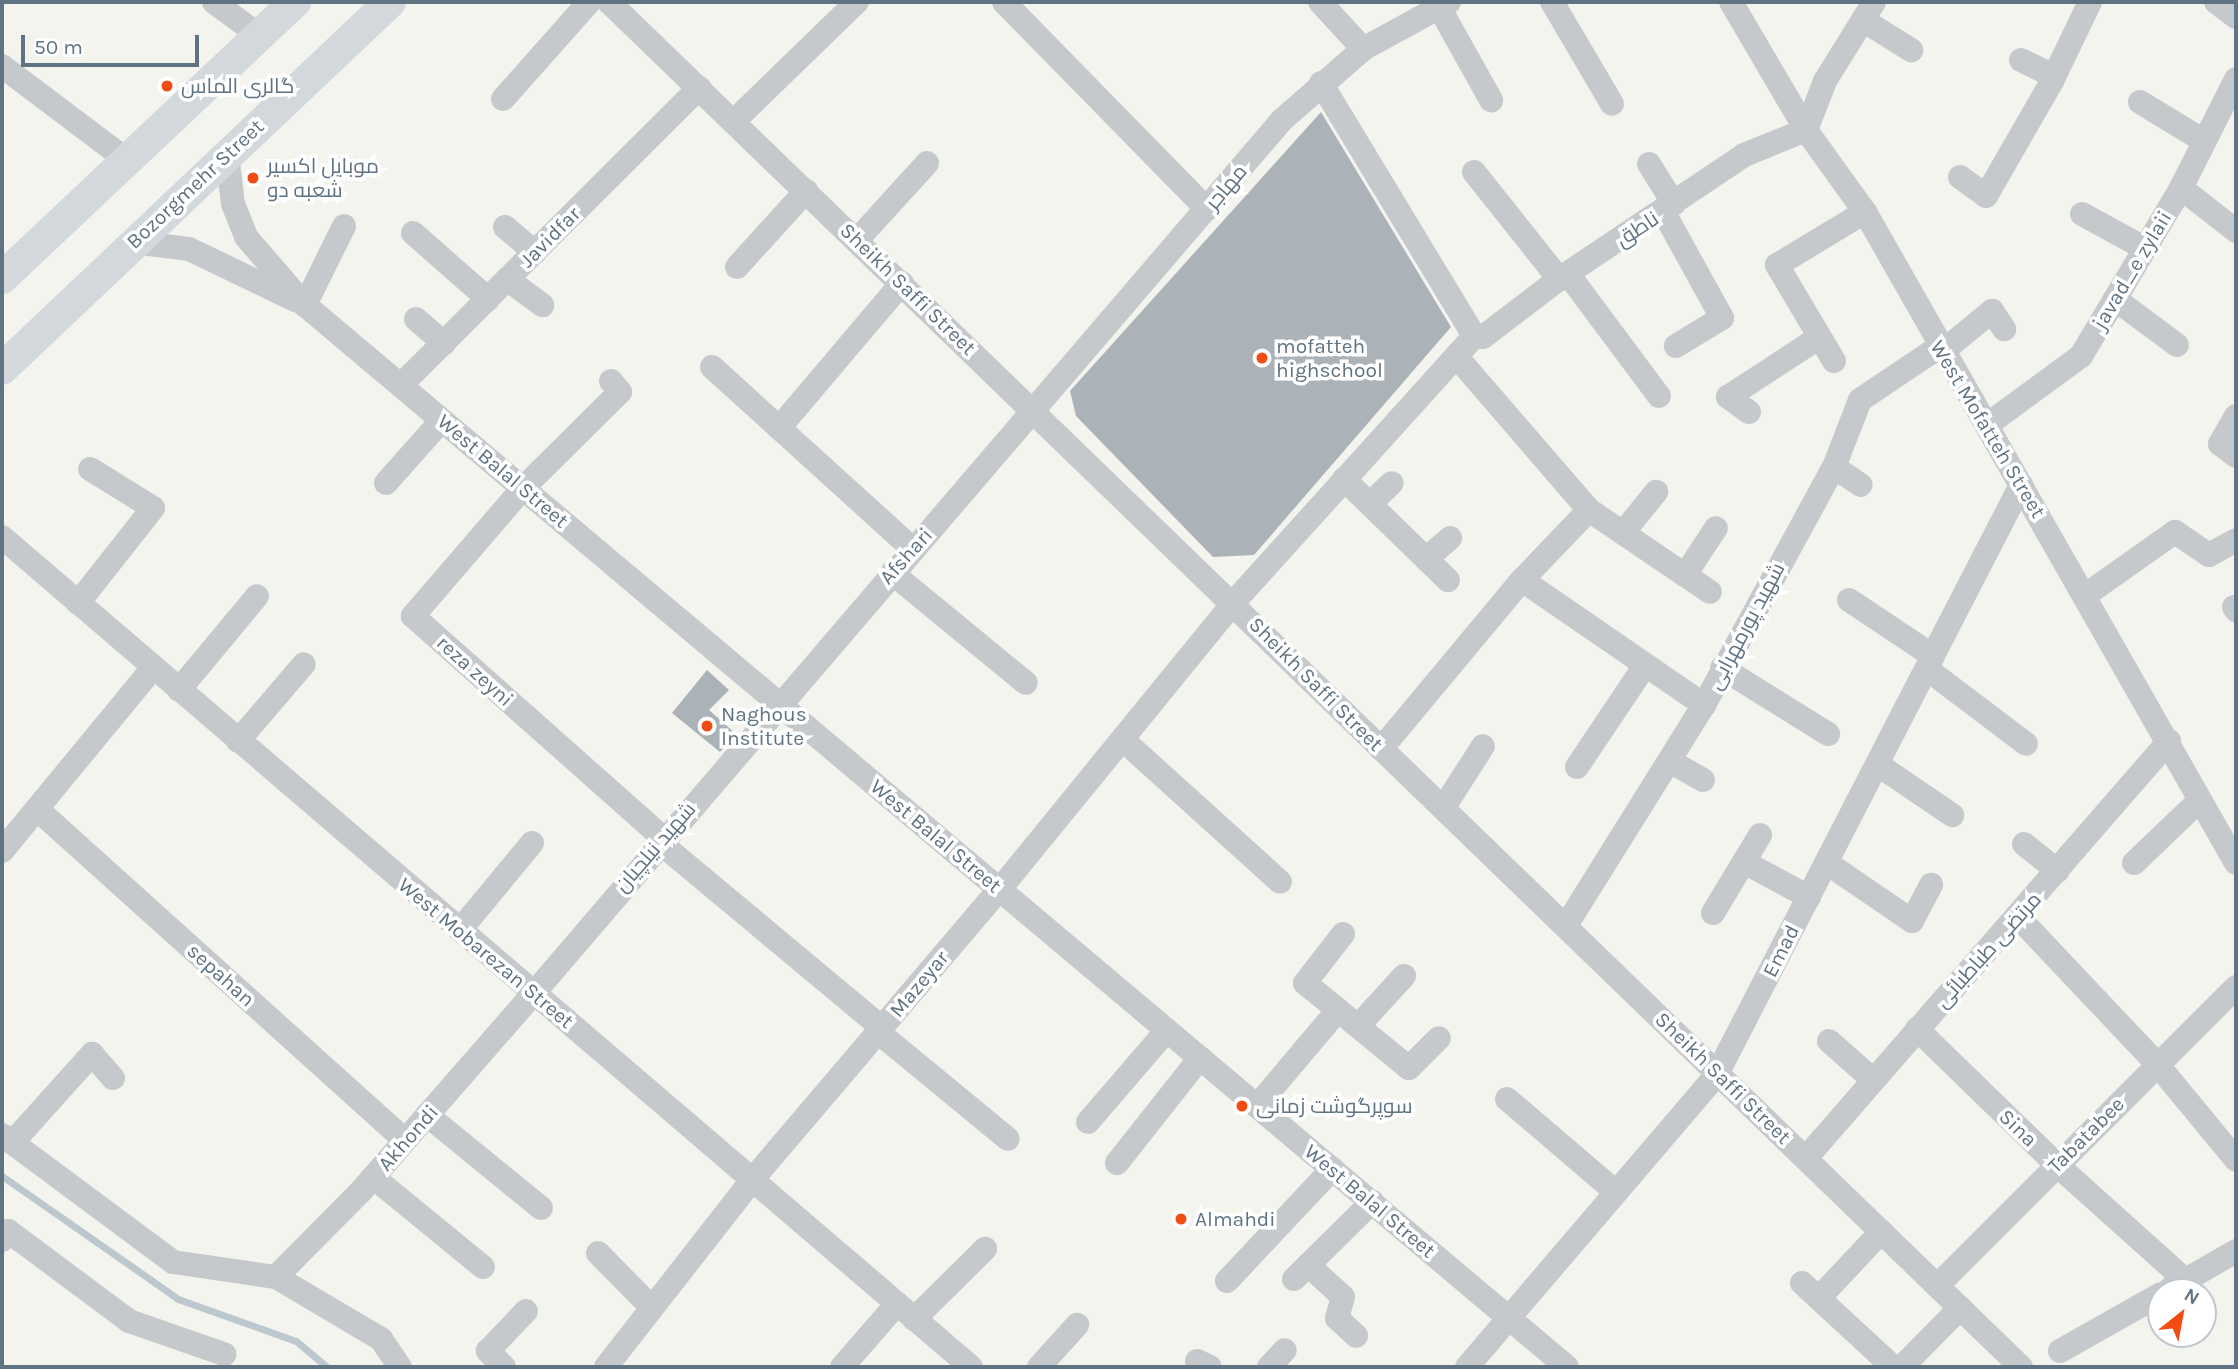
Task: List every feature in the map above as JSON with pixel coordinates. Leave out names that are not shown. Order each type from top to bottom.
[{"type":"main road","points":[[2,278],[295,2]]},
{"type":"main road","name":"Bozorgmehr Street","points":[[2,369],[132,242],[390,2]]},
{"type":"street","points":[[214,2],[260,36]]},
{"type":"street","points":[[2,294],[310,2]]},
{"type":"street","points":[[503,99],[589,2]]},
{"type":"street","name":"Sheikh Saffi Street","points":[[609,2],[1234,602],[1381,749],[1567,924],[1717,1074],[2021,1367]]},
{"type":"street","points":[[734,121],[857,2]]},
{"type":"street","points":[[1004,2],[1208,209]]},
{"type":"street","points":[[1320,2],[1363,48]]},
{"type":"street","points":[[1552,2],[1612,104]]},
{"type":"street","name":"West Mofatteh Street","points":[[1731,2],[1806,130],[1865,212],[1940,350],[2087,594],[2235,859]]},
{"type":"street","points":[[1960,177],[1986,197],[2054,76],[2090,2]]},
{"type":"street","points":[[2216,2],[2236,17]]},
{"type":"street","points":[[1444,4],[1491,100]]},
{"type":"street","name":"مهاجر","points":[[1032,408],[1208,209],[1282,120],[1363,48],[1444,4]]},
{"type":"street","points":[[1806,130],[1825,81],[1870,7],[1911,50]]},
{"type":"street","points":[[2021,60],[2054,76]]},
{"type":"street","points":[[2,66],[128,161]]},
{"type":"street","name":"javad_e zylaii","points":[[1987,425],[2081,356],[2181,188],[2204,141],[2229,111],[2236,79]]},
{"type":"street","points":[[1321,83],[1474,336]]},
{"type":"street","name":"Javidfar","points":[[401,385],[699,88]]},
{"type":"street","points":[[2140,102],[2204,141]]},
{"type":"street","name":"ناطق","points":[[1474,336],[1483,337],[1564,276],[1669,208],[1744,155],[1806,130]]},
{"type":"street","points":[[227,154],[233,204],[246,237],[305,304]]},
{"type":"street","points":[[857,240],[927,163]]},
{"type":"street","points":[[1649,164],[1721,318],[1676,346]]},
{"type":"street","points":[[1474,172],[1564,276],[1659,396]]},
{"type":"street","points":[[2181,188],[2236,231]]},
{"type":"street","points":[[737,268],[806,191]]},
{"type":"street","points":[[1833,360],[1777,265],[1865,212]]},
{"type":"street","points":[[2081,214],[2144,248]]},
{"type":"street","points":[[305,304],[344,226]]},
{"type":"street","points":[[505,227],[534,252]]},
{"type":"street","points":[[413,233],[488,299]]},
{"type":"street","points":[[132,242],[189,249],[305,304]]},
{"type":"street","points":[[507,279],[542,304]]},
{"type":"street","points":[[779,428],[902,283]]},
{"type":"street","points":[[2115,299],[2177,345]]},
{"type":"street","name":"West Balal Street","points":[[305,304],[1567,1367]]},
{"type":"street","name":"شهید پورمهرابی","points":[[1567,924],[1704,705],[1834,467],[1860,400],[1940,350],[1992,312],[2004,329]]},
{"type":"street","points":[[416,319],[444,343]]},
{"type":"street","name":"Mazeyar","points":[[607,1367],[752,1180],[1000,889],[1234,602],[1474,336]]},
{"type":"street","points":[[1749,412],[1728,397],[1818,338]]},
{"type":"street","points":[[1455,356],[1589,510],[1710,592]]},
{"type":"street","points":[[712,368],[913,549]]},
{"type":"street","points":[[523,488],[620,392],[611,381]]},
{"type":"street","name":"Afshari","points":[[778,703],[1032,408]]},
{"type":"street","points":[[2228,450],[2236,416]]},
{"type":"street","points":[[386,483],[442,420]]},
{"type":"street","points":[[1834,467],[1861,485]]},
{"type":"street","points":[[78,603],[153,508],[90,469]]},
{"type":"street","points":[[1345,479],[1448,580]]},
{"type":"street","points":[[1370,504],[1392,483]]},
{"type":"street","name":"Emad","points":[[1468,1367],[1717,1074],[2021,485]]},
{"type":"street","name":"reza zeyni","points":[[523,488],[413,616],[661,840]]},
{"type":"street","points":[[1623,533],[1656,492]]},
{"type":"street","points":[[1381,749],[1522,580],[1589,510]]},
{"type":"street","points":[[1685,575],[1716,527]]},
{"type":"street","points":[[2087,594],[2175,532],[2209,555],[2236,540]]},
{"type":"street","name":"West Mobarezan Street","points":[[2,537],[971,1367]]},
{"type":"street","points":[[1426,559],[1450,538]]},
{"type":"street","points":[[892,573],[1026,683]]},
{"type":"street","points":[[1522,580],[1644,667],[1704,705]]},
{"type":"street","points":[[179,690],[257,596]]},
{"type":"street","points":[[1849,600],[1930,662],[2026,744]]},
{"type":"street","points":[[238,741],[304,664]]},
{"type":"street","points":[[1577,767],[1644,667]]},
{"type":"street","points":[[6,837],[37,809],[152,668]]},
{"type":"street","points":[[1722,668],[1828,734]]},
{"type":"street","name":"شهید نیلچیان","points":[[534,993],[778,703]]},
{"type":"street","points":[[1122,739],[1280,882]]},
{"type":"street","name":"مرتضی طباطبائی","points":[[1806,1158],[1872,1079],[2019,918],[2169,741]]},
{"type":"street","points":[[1444,807],[1483,746]]},
{"type":"street","points":[[1670,761],[1703,780]]},
{"type":"street","points":[[1877,764],[1952,815]]},
{"type":"street","points":[[2134,863],[2200,800]]},
{"type":"street","name":"sepahan","points":[[37,809],[405,1140]]},
{"type":"street","points":[[1713,913],[1760,835]]},
{"type":"street","points":[[661,840],[1008,1139]]},
{"type":"street","points":[[460,930],[532,844]]},
{"type":"street","points":[[2024,844],[2058,871]]},
{"type":"street","points":[[1744,862],[1809,897]]},
{"type":"street","points":[[1827,863],[1912,921],[1931,885]]},
{"type":"street","points":[[2019,918],[2157,1063],[2236,1160]]},
{"type":"street","points":[[1343,934],[1305,983],[1409,1068],[1439,1038]]},
{"type":"street","points":[[1358,1026],[1404,976]]},
{"type":"street","name":"Tabatabee","points":[[1937,1286],[2157,1063],[2236,987]]},
{"type":"street","name":"Akhondi","points":[[276,1277],[373,1177],[534,993]]},
{"type":"street","points":[[1257,1106],[1338,1010]]},
{"type":"street","name":"Sina","points":[[1917,1029],[2057,1165],[2160,1278]]},
{"type":"street","points":[[1088,1122],[1167,1030]]},
{"type":"street","points":[[1829,1041],[1872,1079]]},
{"type":"street","points":[[113,1078],[92,1054],[7,1139],[173,1262],[276,1277],[381,1339],[400,1367]]},
{"type":"street","points":[[1117,1163],[1200,1058]]},
{"type":"street","points":[[1507,1098],[1616,1192]]},
{"type":"street","points":[[427,1115],[541,1208]]},
{"type":"street","points":[[1227,1282],[1332,1169]]},
{"type":"street","points":[[373,1177],[483,1267]]},
{"type":"street","points":[[1356,1336],[1337,1318],[1343,1297],[1301,1272],[1372,1202]]},
{"type":"street","points":[[1881,1232],[1810,1291],[1893,1367]]},
{"type":"street","points":[[5,1236],[129,1321],[224,1354]]},
{"type":"street","points":[[842,1367],[905,1311],[985,1249]]},
{"type":"street","points":[[2189,1278],[2236,1251]]},
{"type":"street","points":[[598,1253],[652,1308]]},
{"type":"street","points":[[2060,1351],[2147,1302]]},
{"type":"street","points":[[1902,1367],[1960,1308]]},
{"type":"street","points":[[504,1367],[488,1351],[526,1311]]},
{"type":"street","points":[[1039,1367],[1077,1325]]},
{"type":"building","name":"mofatteh highschool","points":[[1321,112],[1451,327],[1254,555],[1213,557],[1076,416],[1070,391]]},
{"type":"building","name":"Naghous Institute","points":[[707,670],[729,690],[709,710],[736,734],[720,752],[672,713]]},
{"type":"waterway","points":[[2,1176],[178,1299],[296,1341],[327,1367]]},
{"type":"place","name":"گالری الماس","points":[[167,86]]},
{"type":"place","name":"موبایل اکسیر شعبه دو","points":[[253,178]]},
{"type":"place","name":"mofatteh highschool","points":[[1262,358]]},
{"type":"place","name":"Naghous Institute","points":[[707,726]]},
{"type":"place","name":"سوپرگوشت زمانی","points":[[1242,1106]]},
{"type":"place","name":"Almahdi","points":[[1181,1219]]}]
